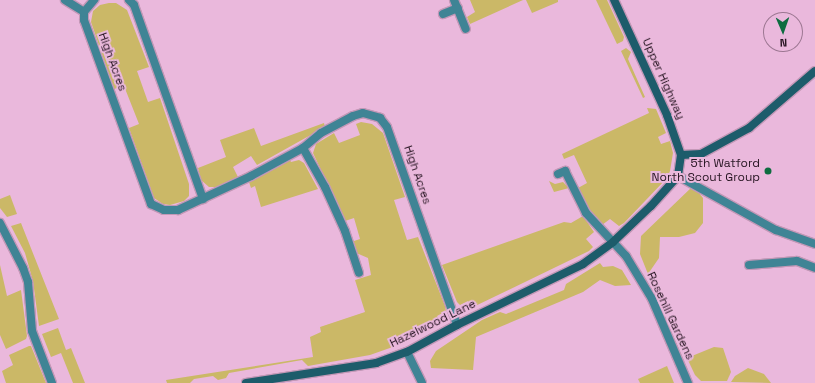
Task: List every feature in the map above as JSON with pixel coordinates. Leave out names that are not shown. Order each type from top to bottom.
[{"type":"street","points":[[65,0],[84,12],[94,0]]},
{"type":"street","points":[[129,0],[134,6],[202,199]]},
{"type":"street","name":"Upper Highway","points":[[614,0],[667,115],[681,155],[678,173]]},
{"type":"street","points":[[443,14],[456,4],[466,28]]},
{"type":"street","name":"High Acres","points":[[84,12],[84,20],[151,204],[164,210],[178,210],[202,199],[302,148],[321,133],[353,116],[363,113],[380,118],[387,127],[457,325]]},
{"type":"street","points":[[681,155],[701,154],[749,128],[815,70]]},
{"type":"street","points":[[302,148],[328,193],[359,273]]},
{"type":"street","points":[[558,174],[565,172],[586,213],[613,242]]},
{"type":"street","points":[[678,173],[776,230],[815,244]]},
{"type":"street","name":"Hazelwood Lane","points":[[246,383],[376,363],[408,352],[457,325],[577,267],[613,242],[651,206],[678,173]]},
{"type":"street","points":[[0,223],[23,268],[28,282],[32,331],[52,383]]},
{"type":"street","name":"Rosehill Gardens","points":[[613,242],[626,256],[652,299],[688,383]]},
{"type":"street","points":[[749,265],[797,261],[815,268]]},
{"type":"street","points":[[408,352],[422,383]]},
{"type":"shaded area","points":[[470,0],[523,0],[470,24],[467,17],[475,12]]},
{"type":"shaded area","points":[[526,0],[558,0],[558,2],[532,13]]},
{"type":"shaded area","points":[[596,0],[607,0],[624,37],[623,41],[617,44]]},
{"type":"shaded area","points":[[116,3],[127,10],[149,67],[137,71],[148,102],[160,98],[189,184],[189,196],[184,201],[170,205],[163,204],[154,198],[129,128],[139,124],[124,86],[114,89],[91,22],[93,11],[100,5]]},
{"type":"shaded area","points":[[626,48],[631,52],[628,59],[645,97],[643,98],[621,51]]},
{"type":"shaded area","points":[[647,108],[656,109],[666,133],[658,137],[661,144],[670,141],[673,153],[670,171],[667,178],[624,223],[619,226],[610,219],[602,225],[589,210],[578,188],[587,183],[574,155],[564,159],[562,154],[649,113]]},
{"type":"shaded area","points":[[361,122],[372,124],[383,133],[405,197],[394,200],[407,240],[418,237],[445,306],[446,311],[437,316],[441,324],[404,343],[370,355],[308,366],[302,360],[229,373],[226,378],[218,380],[213,376],[194,379],[190,383],[167,383],[166,380],[313,357],[310,337],[321,332],[320,327],[365,312],[355,280],[371,275],[368,258],[354,252],[351,242],[360,239],[354,218],[345,221],[313,153],[316,144],[334,133],[339,143],[360,135],[356,124]]},
{"type":"shaded area","points":[[324,123],[325,127],[257,165],[251,156],[233,167],[238,177],[218,187],[209,187],[201,180],[198,168],[226,157],[220,140],[254,128],[261,146]]},
{"type":"shaded area","points":[[289,158],[291,162],[299,160],[304,163],[318,189],[261,207],[255,186],[251,188],[249,182]]},
{"type":"shaded area","points":[[549,181],[555,184],[563,182],[569,188],[554,192]]},
{"type":"shaded area","points":[[693,186],[703,198],[703,223],[695,233],[679,237],[660,237],[659,258],[648,274],[640,254],[641,236]]},
{"type":"shaded area","points":[[10,195],[17,214],[7,217],[0,208],[0,199]]},
{"type":"shaded area","points":[[583,216],[594,232],[586,239],[593,247],[589,251],[471,308],[468,301],[460,305],[457,302],[442,265],[564,222],[571,223]]},
{"type":"shaded area","points":[[21,223],[59,319],[39,326],[33,281],[25,253],[11,226]]},
{"type":"shaded area","points":[[600,263],[603,267],[613,266],[622,270],[631,285],[615,286],[600,280],[583,292],[476,337],[473,370],[431,368],[430,361],[436,351],[482,320],[500,312],[506,314],[564,290],[566,284]]},
{"type":"shaded area","points":[[0,265],[7,296],[21,290],[27,336],[26,339],[6,349],[0,335]]},
{"type":"shaded area","points":[[58,328],[66,350],[71,348],[85,383],[73,383],[61,353],[51,357],[42,334]]},
{"type":"shaded area","points":[[31,346],[46,383],[6,383],[2,371],[13,365],[9,355]]},
{"type":"shaded area","points":[[714,347],[723,348],[731,372],[727,381],[701,381],[695,375],[687,358]]},
{"type":"shaded area","points":[[667,366],[674,383],[640,383],[638,379]]},
{"type":"shaded area","points":[[748,368],[764,374],[771,383],[731,382],[735,376]]},
{"type":"place","name":"5th Watford North Scout Group","points":[[768,171]]}]
